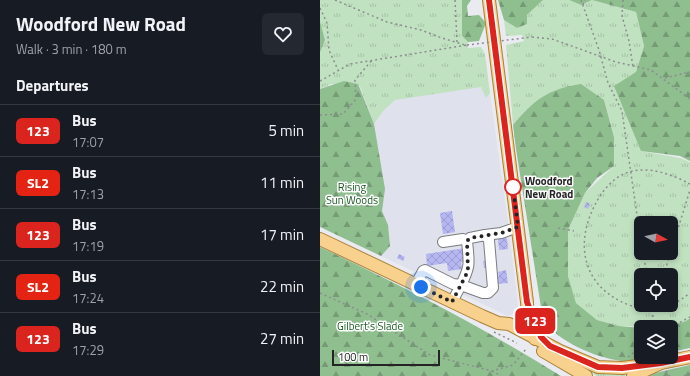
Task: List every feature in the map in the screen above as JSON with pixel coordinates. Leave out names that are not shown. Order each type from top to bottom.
[{"type":"main road","points":[[488,0],[518,227],[528,323],[534,338]]},
{"type":"main road","points":[[320,239],[416,284],[500,326],[546,343],[583,361],[604,368],[622,368],[653,364]]},
{"type":"main road","points":[[500,326],[527,307]]},
{"type":"main road","points":[[527,307],[541,337],[546,343],[586,376]]},
{"type":"main road","points":[[500,326],[506,332],[546,343]]},
{"type":"main road","points":[[678,359],[690,357]]},
{"type":"main road","points":[[633,376],[659,364]]},
{"type":"lane","points":[[467,241],[470,238],[501,233],[518,227]]},
{"type":"lane","points":[[416,284],[423,270],[425,270],[453,284],[461,285],[483,293],[492,291],[489,240],[485,236]]},
{"type":"lane","points":[[443,242],[463,239],[467,241]]},
{"type":"lane","points":[[452,302],[468,271],[467,241]]},
{"type":"path","points":[[335,0],[387,22],[421,30],[467,45]]},
{"type":"path","points":[[455,0],[457,42]]},
{"type":"path","points":[[581,0],[601,57],[608,84],[622,111],[637,216]]},
{"type":"path","points":[[582,5],[586,0]]},
{"type":"path","points":[[623,0],[622,16],[629,41],[633,67]]},
{"type":"path","points":[[320,8],[327,23],[329,50],[338,70]]},
{"type":"path","points":[[320,81],[350,64],[467,45],[532,37],[552,39],[601,57],[633,67],[651,70],[664,78],[690,99]]},
{"type":"path","points":[[320,115],[343,114],[356,99],[355,80],[372,60]]},
{"type":"path","points":[[664,78],[690,72]]},
{"type":"path","points":[[634,306],[627,304],[607,293],[595,281],[583,251],[585,231],[590,214],[601,193],[618,177],[631,172],[647,170],[666,173],[690,184]]},
{"type":"path","points":[[678,229],[690,190]]},
{"type":"path","points":[[558,228],[574,232]]},
{"type":"path","points":[[320,293],[367,314],[430,355],[492,371],[501,376]]},
{"type":"path","points":[[678,302],[690,293]]},
{"type":"path","points":[[678,323],[690,317]]},
{"type":"path","points":[[541,320],[546,343]]},
{"type":"path","points":[[500,326],[516,343]]},
{"type":"path","points":[[492,371],[513,365],[526,350]]},
{"type":"path","points":[[626,358],[634,352]]},
{"type":"path","points":[[666,376],[666,371],[670,376]]},
{"type":"path","points":[[684,376],[690,373]]},
{"type":"shaded area","points":[[486,65],[518,305],[517,312],[508,316],[381,256],[357,83]]},
{"type":"green space","points":[[320,0],[462,0],[462,36],[468,42],[468,48],[481,47],[485,54],[490,93],[486,98],[481,87],[395,100],[383,111],[374,124],[360,86],[331,84],[320,89],[320,50],[325,40],[320,21]]},
{"type":"green space","points":[[462,0],[471,0],[467,6],[468,16],[479,15],[486,23],[479,41],[468,42],[462,36]]},
{"type":"green space","points":[[498,0],[543,0],[527,15],[527,24],[517,28],[504,20]]},
{"type":"green space","points":[[543,0],[569,0],[581,5],[592,0],[636,12],[644,46],[636,72],[641,151],[680,158],[690,162],[690,317],[686,321],[678,324],[678,320],[634,320],[634,326],[619,326],[597,320],[576,303],[568,276],[568,230],[585,193],[614,166],[614,137],[604,100],[526,110],[513,125],[506,45],[524,41],[522,35],[506,36],[504,20],[517,28],[527,24],[527,15]]},
{"type":"green space","points":[[569,0],[592,0],[581,5]]},
{"type":"green space","points":[[592,0],[690,0],[690,161],[680,156],[641,151],[614,86],[636,72],[644,46],[636,12]]},
{"type":"green space","points":[[320,21],[325,40],[320,52]]},
{"type":"green space","name":"Rising Sun Woods","points":[[344,81],[358,84],[374,124],[385,189],[382,211],[388,225],[390,246],[381,256],[320,227],[320,89]]},
{"type":"green space","points":[[581,84],[604,100],[614,137],[614,166],[597,178],[585,193],[568,230],[568,276],[576,303],[597,320],[619,326],[634,327],[634,361],[622,364],[621,361],[600,356],[568,342],[550,328],[543,320],[513,125],[535,102],[542,97],[569,86]]},
{"type":"green space","name":"Gilbert's Slade","points":[[320,247],[443,308],[503,341],[561,376],[320,376]]},
{"type":"green space","points":[[690,318],[690,348],[678,351],[678,324]]},
{"type":"green space","points":[[690,365],[690,376],[643,376],[646,375]]},
{"type":"green space","points":[[586,368],[603,374],[623,374],[626,376],[596,376]]},
{"type":"building","points":[[586,202],[590,204],[588,209],[584,207]]},
{"type":"building","points":[[452,211],[455,232],[443,234],[440,213]]},
{"type":"building","points":[[507,238],[508,249],[499,250],[498,239]]},
{"type":"building","points":[[465,248],[467,261],[461,262],[462,269],[448,271],[447,263],[427,266],[426,254]]},
{"type":"building","points":[[399,254],[405,257],[403,261],[397,258]]},
{"type":"building","points":[[488,260],[489,267],[484,268],[483,261]]},
{"type":"building","points":[[506,270],[508,283],[496,284],[495,277],[499,276],[498,272]]},
{"type":"bus line","name":"123","points":[[489,0],[494,29],[527,302],[536,321],[541,337],[550,346],[560,351],[598,367],[609,369],[661,363],[690,357]]},
{"type":"place","name":"Woodford New Road","points":[[513,187]]},
{"type":"route","points":[[421,287],[452,302],[468,271],[467,241],[470,238],[501,233],[518,227],[513,187]]}]
